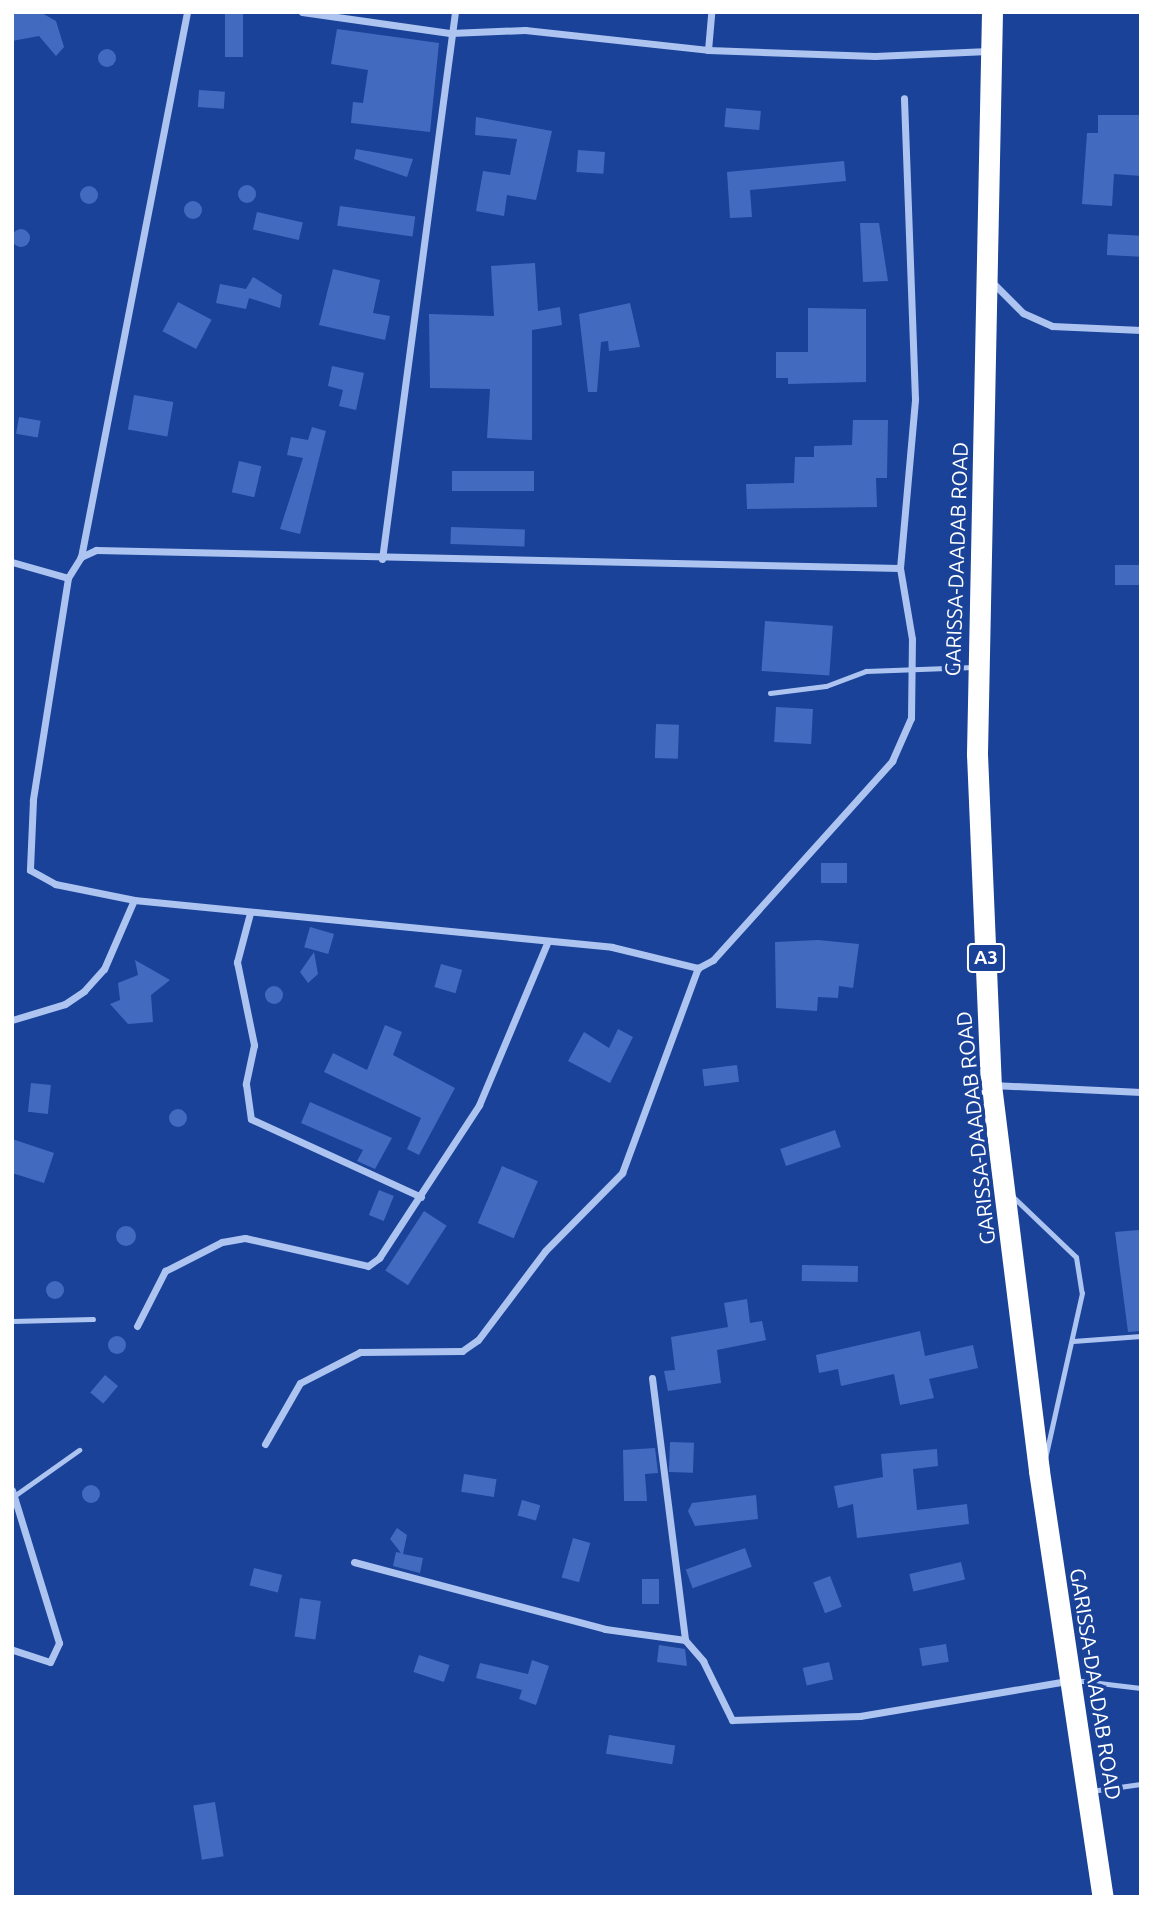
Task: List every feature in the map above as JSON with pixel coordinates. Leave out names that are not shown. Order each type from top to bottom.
[{"type":"highway","name":"GARISSA-DAADAB ROAD","points":[[992,12],[989,279],[977,667],[991,1085],[1039,1471],[1103,1897]]},
{"type":"street","points":[[187,12],[81,557],[68,578],[33,800],[30,870],[55,884],[134,900],[250,914],[612,947],[698,968]]},
{"type":"street","points":[[302,12],[450,33],[525,30],[708,50],[875,56],[992,51]]},
{"type":"street","points":[[382,559],[450,33],[455,12]]},
{"type":"street","points":[[708,50],[711,12]]},
{"type":"street","points":[[264,1444],[300,1383],[360,1352],[462,1351],[478,1340],[545,1251],[622,1173],[698,968],[713,960],[892,761],[911,718],[914,668],[900,568],[915,399],[904,98]]},
{"type":"street","points":[[989,279],[1023,313],[1052,326],[1141,330]]},
{"type":"street","points":[[81,557],[96,550],[382,559],[900,568]]},
{"type":"street","points":[[12,562],[68,578]]},
{"type":"street","points":[[12,1020],[65,1004],[84,991],[104,969],[134,900]]},
{"type":"street","points":[[250,914],[237,962],[254,1045],[246,1084],[251,1119],[421,1197]]},
{"type":"street","points":[[137,1326],[165,1271],[190,1253],[245,1238],[368,1266],[421,1197],[480,1105],[548,941]]},
{"type":"street","points":[[991,1085],[1141,1093]]},
{"type":"street","points":[[652,1378],[685,1640],[703,1661],[732,1720],[747,1724],[860,1716],[1072,1680]]},
{"type":"street","points":[[12,1650],[50,1662],[59,1643],[13,1493]]},
{"type":"street","points":[[354,1562],[605,1629],[685,1640]]},
{"type":"lane","points":[[770,692],[827,686],[866,671],[977,667]]},
{"type":"lane","points":[[1004,1189],[1076,1257],[1082,1293],[1053,1440],[1039,1471]]},
{"type":"lane","points":[[12,1321],[93,1319]]},
{"type":"lane","points":[[1073,1341],[1141,1336]]},
{"type":"lane","points":[[13,1493],[79,1450]]},
{"type":"lane","points":[[1072,1680],[1141,1688]]},
{"type":"lane","points":[[1088,1791],[1141,1784]]},
{"type":"building","points":[[12,12],[40,12],[56,21],[64,47],[56,56],[39,36],[12,41]]},
{"type":"building","points":[[225,12],[243,12],[243,57],[225,57]]},
{"type":"building","points":[[337,29],[439,43],[430,132],[351,123],[353,102],[363,103],[368,70],[331,64]]},
{"type":"building","points":[[107,49],[113,52],[116,58],[113,64],[107,67],[101,64],[98,58],[101,52]]},
{"type":"building","points":[[199,90],[225,92],[224,109],[198,107]]},
{"type":"building","points":[[726,108],[761,111],[759,130],[724,127]]},
{"type":"building","points":[[1098,115],[1141,115],[1141,176],[1114,174],[1112,206],[1082,204],[1087,133],[1098,133]]},
{"type":"building","points":[[476,117],[552,131],[536,200],[507,195],[504,216],[476,211],[483,171],[510,175],[517,139],[475,135]]},
{"type":"building","points":[[356,149],[413,159],[407,177],[354,159]]},
{"type":"building","points":[[578,150],[605,152],[603,174],[576,172]]},
{"type":"building","points":[[844,161],[846,181],[750,190],[752,217],[730,218],[727,172]]},
{"type":"building","points":[[243,185],[251,185],[256,194],[254,201],[243,203],[238,198],[238,190]]},
{"type":"building","points":[[89,186],[95,189],[98,195],[95,201],[89,204],[83,201],[80,195],[83,189]]},
{"type":"building","points":[[193,201],[199,204],[202,210],[199,216],[193,219],[187,216],[184,210],[187,204]]},
{"type":"building","points":[[340,206],[415,217],[412,236],[337,226]]},
{"type":"building","points":[[257,212],[303,223],[299,240],[253,230]]},
{"type":"building","points":[[860,223],[879,223],[888,281],[863,282]]},
{"type":"building","points":[[21,229],[27,232],[30,238],[27,244],[21,247],[15,244],[12,238],[15,232]]},
{"type":"building","points":[[1108,234],[1141,236],[1140,257],[1107,255]]},
{"type":"building","points":[[535,263],[538,311],[560,307],[562,325],[532,330],[532,440],[487,438],[490,389],[430,388],[429,314],[494,316],[491,266]]},
{"type":"building","points":[[333,269],[380,280],[373,313],[390,316],[385,340],[319,325]]},
{"type":"building","points":[[253,277],[282,295],[280,308],[249,298],[246,309],[216,303],[220,284],[246,289]]},
{"type":"building","points":[[178,302],[212,320],[196,349],[163,331]]},
{"type":"building","points":[[630,303],[640,347],[609,351],[608,341],[601,342],[597,392],[588,392],[579,314]]},
{"type":"building","points":[[808,308],[866,309],[866,382],[788,384],[788,378],[776,378],[776,352],[808,352]]},
{"type":"building","points":[[332,366],[364,373],[356,410],[339,406],[343,390],[328,386]]},
{"type":"building","points":[[134,395],[173,402],[167,436],[128,429]]},
{"type":"building","points":[[19,417],[41,421],[38,438],[16,434]]},
{"type":"building","points":[[853,420],[888,420],[887,478],[876,478],[877,507],[747,509],[746,484],[794,483],[795,457],[814,457],[814,446],[852,445]]},
{"type":"building","points":[[312,427],[326,431],[300,534],[280,529],[303,458],[287,455],[291,437],[308,440]]},
{"type":"building","points":[[239,461],[261,466],[254,497],[232,492]]},
{"type":"building","points":[[452,471],[534,471],[534,491],[452,491]]},
{"type":"building","points":[[451,527],[525,530],[524,547],[450,544]]},
{"type":"building","points":[[1115,565],[1141,565],[1141,585],[1115,585]]},
{"type":"building","points":[[765,621],[833,626],[829,676],[762,671]]},
{"type":"building","points":[[776,707],[813,709],[811,744],[774,742]]},
{"type":"building","points":[[656,724],[679,725],[678,759],[655,758]]},
{"type":"building","points":[[821,863],[847,863],[847,883],[821,883]]},
{"type":"building","points":[[310,927],[334,934],[328,954],[304,947]]},
{"type":"building","points":[[818,940],[859,944],[853,988],[839,986],[838,998],[818,997],[817,1011],[776,1008],[775,942]]},
{"type":"building","points":[[314,952],[318,974],[308,983],[300,972]]},
{"type":"building","points":[[135,960],[170,980],[151,995],[153,1022],[128,1024],[110,1004],[120,1000],[118,983],[138,975]]},
{"type":"building","points":[[441,964],[462,970],[456,993],[434,987]]},
{"type":"building","points":[[274,986],[280,989],[283,995],[280,1001],[274,1004],[268,1001],[265,995],[268,989]]},
{"type":"building","points":[[385,1025],[402,1032],[393,1055],[455,1088],[419,1155],[407,1149],[421,1118],[324,1072],[333,1053],[367,1070]]},
{"type":"building","points":[[618,1029],[633,1037],[610,1083],[568,1061],[584,1032],[609,1048]]},
{"type":"building","points":[[737,1065],[739,1082],[704,1086],[702,1069]]},
{"type":"building","points":[[31,1083],[51,1085],[48,1114],[28,1112]]},
{"type":"building","points":[[310,1102],[392,1138],[375,1169],[357,1161],[363,1150],[301,1123]]},
{"type":"building","points":[[178,1109],[184,1112],[187,1118],[184,1124],[178,1127],[172,1124],[169,1118],[172,1112]]},
{"type":"building","points":[[835,1130],[841,1147],[786,1166],[780,1149]]},
{"type":"building","points":[[12,1139],[54,1153],[44,1183],[12,1173]]},
{"type":"building","points":[[502,1166],[538,1181],[514,1238],[478,1223]]},
{"type":"building","points":[[379,1190],[394,1196],[384,1221],[369,1215]]},
{"type":"building","points":[[424,1211],[447,1226],[408,1285],[385,1271]]},
{"type":"building","points":[[126,1226],[133,1229],[136,1236],[133,1243],[126,1246],[119,1243],[116,1236],[119,1229]]},
{"type":"building","points":[[1139,1230],[1141,1331],[1128,1332],[1115,1232]]},
{"type":"building","points":[[802,1265],[858,1266],[858,1282],[802,1281]]},
{"type":"building","points":[[55,1281],[61,1284],[64,1290],[61,1296],[55,1299],[49,1296],[46,1290],[49,1284]]},
{"type":"building","points":[[747,1299],[750,1323],[762,1321],[766,1340],[717,1350],[721,1383],[668,1391],[664,1371],[675,1370],[671,1337],[728,1327],[724,1303]]},
{"type":"building","points":[[920,1331],[925,1356],[973,1345],[978,1368],[929,1379],[934,1398],[900,1405],[894,1374],[841,1386],[838,1369],[819,1373],[816,1355]]},
{"type":"building","points":[[117,1336],[123,1339],[126,1345],[123,1351],[117,1354],[111,1351],[108,1345],[111,1339]]},
{"type":"building","points":[[105,1375],[118,1386],[103,1404],[90,1393]]},
{"type":"building","points":[[670,1442],[694,1443],[693,1473],[669,1472]]},
{"type":"building","points":[[655,1448],[658,1473],[645,1474],[647,1501],[624,1501],[623,1450]]},
{"type":"building","points":[[937,1449],[938,1466],[913,1469],[917,1510],[967,1504],[969,1524],[857,1538],[853,1504],[838,1508],[834,1486],[883,1477],[881,1454]]},
{"type":"building","points":[[464,1474],[497,1479],[494,1497],[461,1492]]},
{"type":"building","points":[[91,1485],[97,1488],[100,1494],[97,1500],[91,1503],[85,1500],[82,1494],[85,1488]]},
{"type":"building","points":[[756,1495],[758,1519],[695,1526],[688,1511],[692,1503]]},
{"type":"building","points":[[522,1500],[540,1505],[536,1521],[518,1515]]},
{"type":"building","points":[[397,1528],[407,1535],[403,1554],[423,1558],[420,1573],[393,1566],[396,1552],[401,1553],[390,1539]]},
{"type":"building","points":[[573,1538],[590,1543],[579,1582],[562,1577]]},
{"type":"building","points":[[745,1548],[752,1567],[693,1588],[686,1570]]},
{"type":"building","points":[[961,1562],[965,1580],[913,1591],[909,1574]]},
{"type":"building","points":[[254,1568],[282,1575],[278,1592],[250,1585]]},
{"type":"building","points":[[830,1576],[842,1607],[825,1613],[813,1582]]},
{"type":"building","points":[[642,1579],[659,1579],[659,1604],[642,1604]]},
{"type":"building","points":[[300,1598],[321,1601],[315,1640],[295,1637]]},
{"type":"building","points":[[946,1644],[949,1662],[922,1666],[919,1648]]},
{"type":"building","points":[[659,1645],[685,1649],[687,1666],[657,1662]]},
{"type":"building","points":[[419,1655],[449,1665],[444,1682],[413,1672]]},
{"type":"building","points":[[532,1660],[549,1666],[536,1705],[519,1699],[522,1690],[476,1678],[480,1663],[528,1674]]},
{"type":"building","points":[[829,1662],[833,1680],[807,1686],[803,1668]]},
{"type":"building","points":[[609,1735],[675,1745],[672,1764],[606,1754]]},
{"type":"building","points":[[215,1802],[224,1856],[202,1860],[193,1805]]}]
